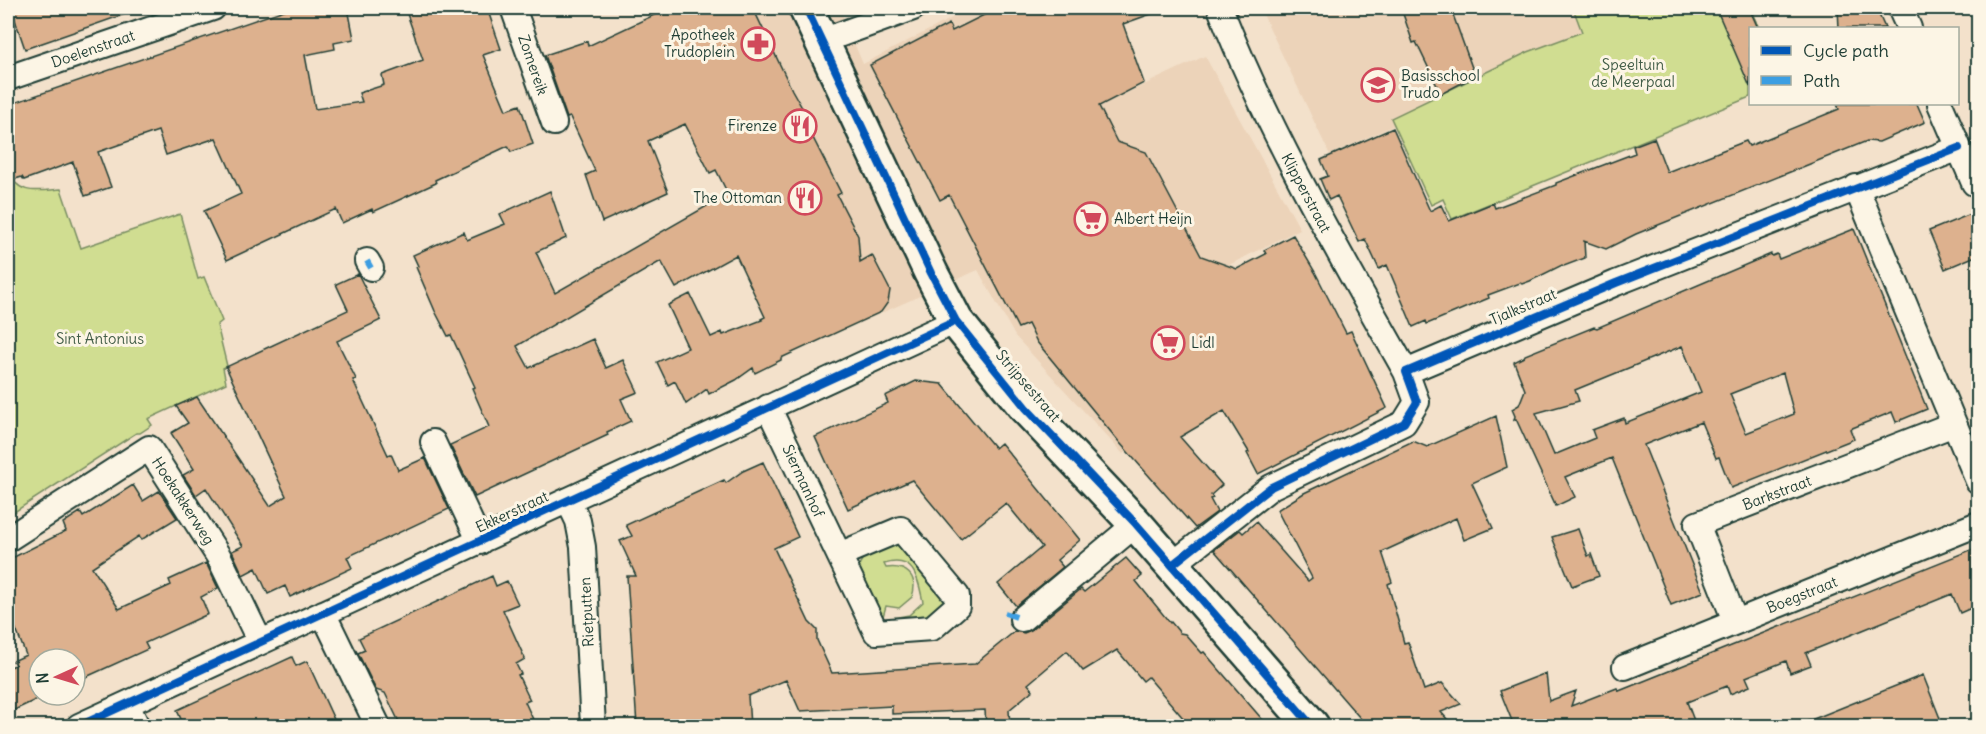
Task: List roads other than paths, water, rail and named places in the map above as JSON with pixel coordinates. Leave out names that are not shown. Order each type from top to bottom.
[{"type":"street","name":"Doelenstraat","points":[[8,78],[213,8]]},
{"type":"street","name":"Zomereik","points":[[513,8],[554,123]]},
{"type":"street","name":"Strijpsestraat","points":[[806,8],[931,273],[956,321],[1026,408],[1136,524],[1312,726]]},
{"type":"street","points":[[822,41],[913,8]]},
{"type":"street","name":"Klipperstraat","points":[[1220,8],[1243,67],[1301,185],[1406,372]]},
{"type":"street","points":[[1900,8],[1909,27]]},
{"type":"street","points":[[1940,105],[1974,183],[1978,184]]},
{"type":"street","name":"Tjalkstraat","points":[[1406,372],[1616,283],[1959,148]]},
{"type":"street","points":[[1856,187],[1978,481]]},
{"type":"street","name":"Ekkerstraat","points":[[79,726],[956,321]]},
{"type":"street","points":[[1172,565],[1270,487],[1404,423],[1417,402],[1406,372]]},
{"type":"street","name":"Siermanhof","points":[[768,406],[839,555],[876,632],[932,628],[957,606],[957,596],[901,529],[839,555]]},
{"type":"street","name":"Barkstraat","points":[[1735,621],[1697,524],[1954,424]]},
{"type":"street","points":[[433,442],[480,542]]},
{"type":"street","name":"Hoekakkerweg","points":[[8,539],[149,448],[219,557],[260,642]]},
{"type":"street","name":"Rietputten","points":[[568,500],[578,521],[583,547],[593,726]]},
{"type":"street","points":[[1022,619],[1136,524]]},
{"type":"street","name":"Boegstraat","points":[[1625,667],[1978,524]]},
{"type":"street","points":[[323,613],[378,726]]},
{"type":"street","points":[[127,705],[137,726]]},
{"type":"place","name":"Apotheek Trudoplein","points":[[758,44]]},
{"type":"place","name":"Basisschool Trudo","points":[[1378,85]]},
{"type":"place","name":"Firenze","points":[[800,126]]},
{"type":"place","name":"The Ottoman","points":[[805,198]]},
{"type":"place","name":"Albert Heijn","points":[[1091,219]]},
{"type":"place","name":"Lidl","points":[[1168,343]]},
{"type":"park label","name":"Speeltuin de Meerpaal","points":[[1633,74]]},
{"type":"park label","name":"Sint Antonius","points":[[100,339]]}]
